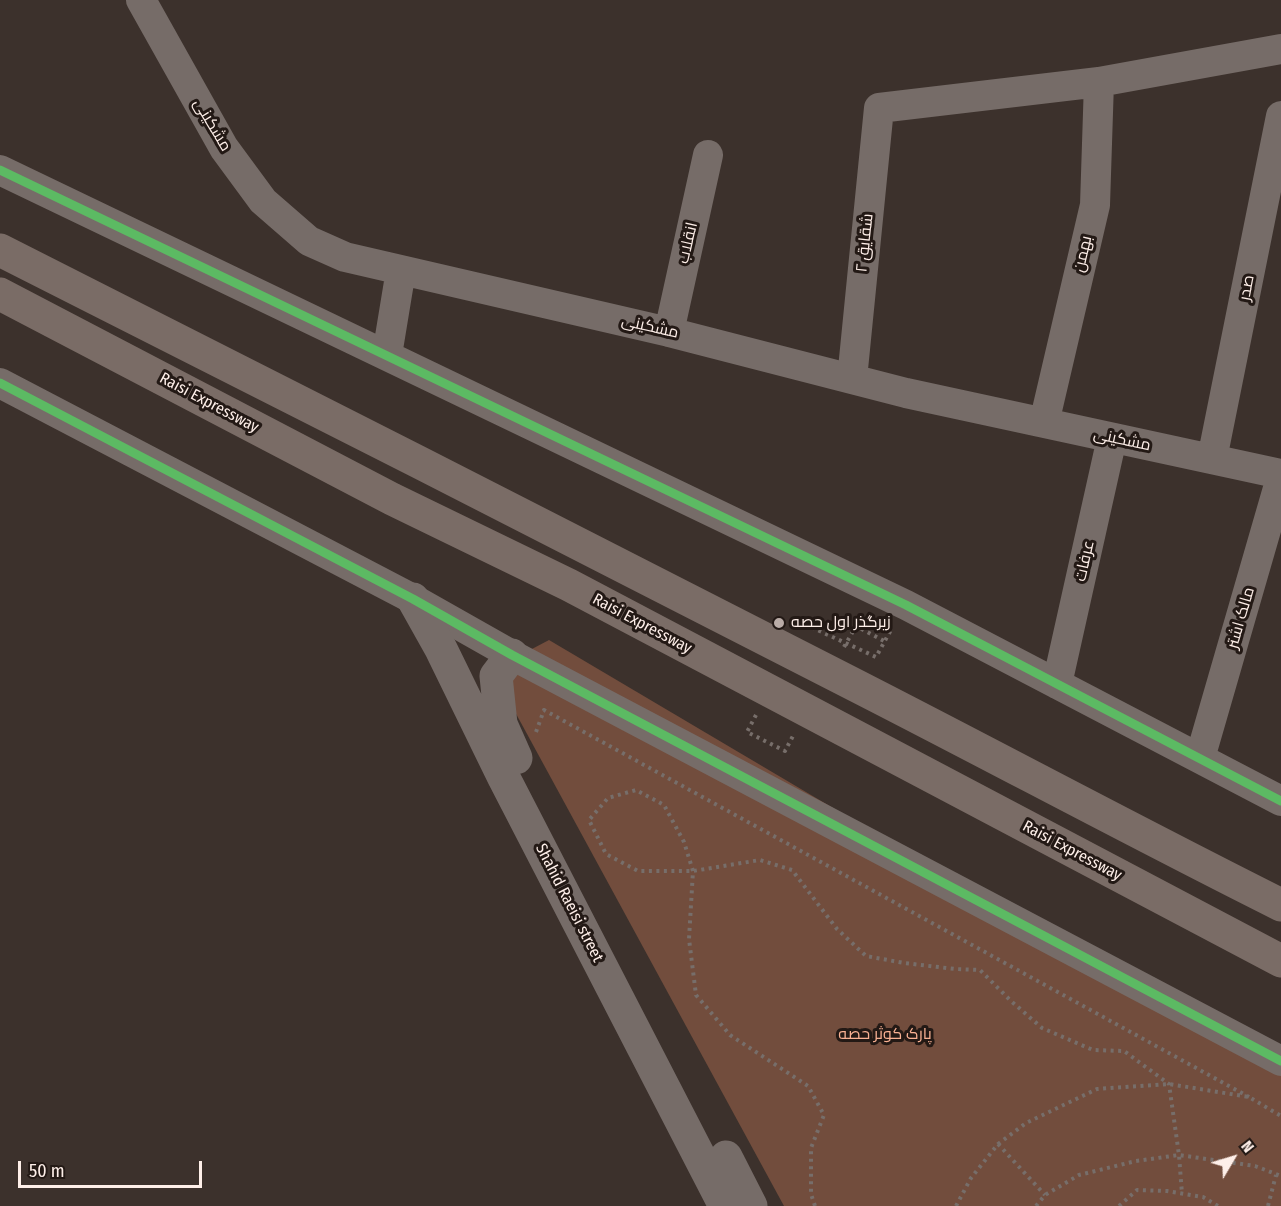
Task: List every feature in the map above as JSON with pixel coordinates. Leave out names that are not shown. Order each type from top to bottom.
[{"type":"highway","points":[[0,250],[458,481],[1028,774],[1164,847],[1281,905]]},
{"type":"highway","name":"Raisi Expressway","points":[[0,294],[392,499],[569,585],[1281,961]]},
{"type":"main road","name":"Shahid Raeisi street","points":[[413,599],[441,649],[504,778],[725,1206]]},
{"type":"main road","name":"Shahid Raeisi street","points":[[512,655],[496,676],[501,724],[522,771],[751,1206]]},
{"type":"street","name":"مشکینی","points":[[141,0],[224,148],[263,201],[309,241],[345,257],[669,332],[906,393],[1281,476]]},
{"type":"street","points":[[1099,82],[1281,49]]},
{"type":"street","name":"شقایق ۲","points":[[852,379],[879,108],[1099,82]]},
{"type":"street","name":"بهمن","points":[[1044,423],[1095,205],[1099,82]]},
{"type":"street","name":"صدر","points":[[1212,459],[1281,116]]},
{"type":"street","name":"انقلاب","points":[[669,332],[708,155]]},
{"type":"street","points":[[0,170],[906,605],[1281,801]]},
{"type":"street","points":[[387,355],[401,270]]},
{"type":"street","points":[[0,383],[413,599],[512,655],[1281,1061]]},
{"type":"street","name":"عرفات","points":[[1058,684],[1112,438]]},
{"type":"street","name":"مالک اشتر","points":[[1200,758],[1281,476]]},
{"type":"path","points":[[783,648],[794,619],[876,657],[906,605]]},
{"type":"path","points":[[855,626],[884,641]]},
{"type":"path","points":[[522,771],[544,710],[1281,1116]]},
{"type":"path","points":[[747,732],[785,751]]},
{"type":"path","points":[[814,1206],[811,1194],[811,1148],[824,1115],[808,1086],[730,1035],[696,995],[689,939],[693,871],[684,842],[664,805],[636,789],[608,798],[589,820],[606,854],[638,871],[693,871],[760,860],[792,870],[837,929],[866,956],[914,964],[980,970],[1042,1028],[1093,1050],[1124,1051],[1169,1084],[1182,1194]]},
{"type":"path","points":[[956,1206],[971,1178],[998,1144],[1026,1123],[1097,1089],[1169,1084],[1249,1097]]},
{"type":"path","points":[[998,1144],[1045,1196]]},
{"type":"path","points":[[1036,1206],[1045,1196],[1079,1175],[1136,1161],[1179,1155],[1255,1166],[1279,1176],[1268,1206]]},
{"type":"path","points":[[1119,1206],[1137,1190],[1167,1191],[1203,1197],[1218,1206]]},
{"type":"green space","name":"پارک کوثر حصه","points":[[549,640],[1281,1073],[1281,1206],[784,1206],[508,699],[513,659]]},
{"type":"cycle path","points":[[0,170],[906,605],[1281,801]]},
{"type":"cycle path","points":[[0,383],[413,599],[512,655],[1281,1061]]},
{"type":"place","name":"زیرگذر اول حصه","points":[[779,623]]}]
